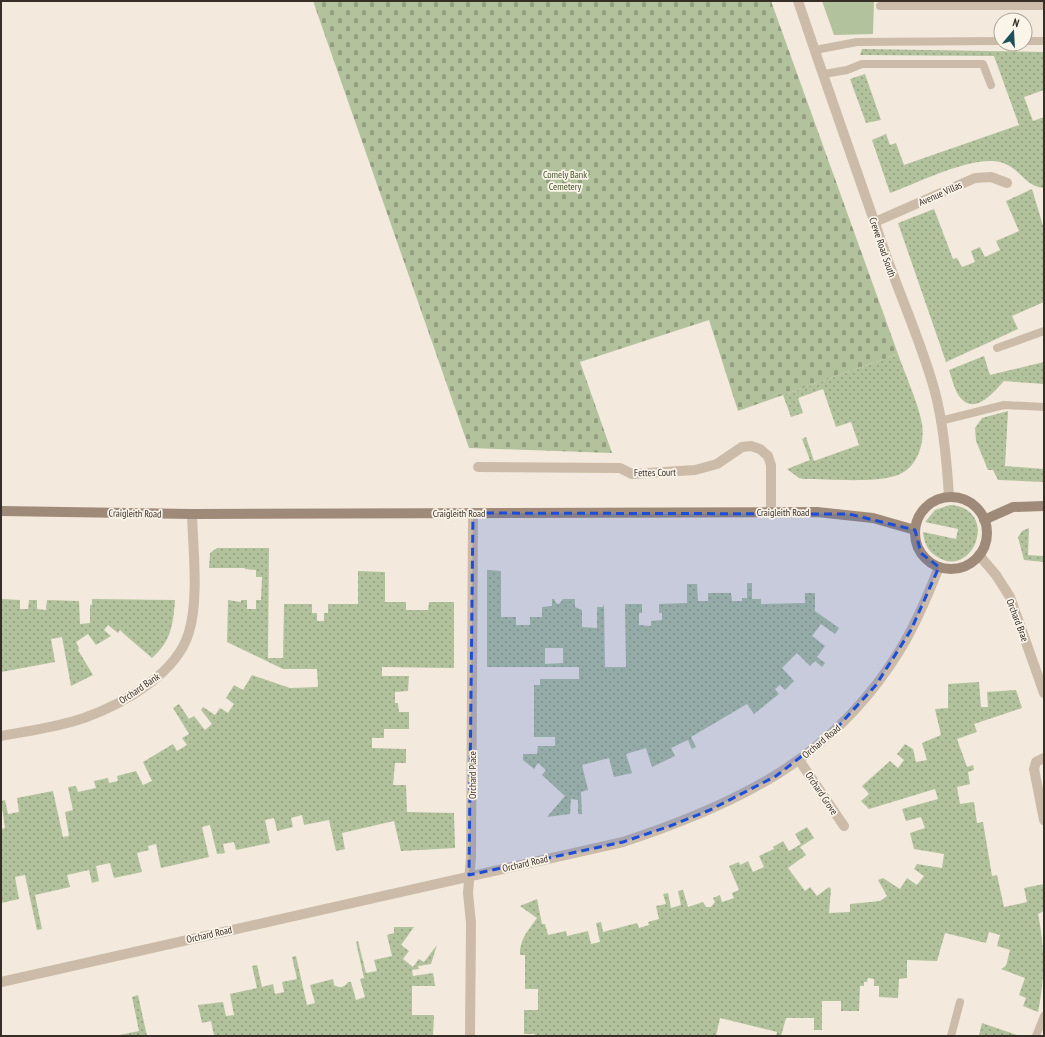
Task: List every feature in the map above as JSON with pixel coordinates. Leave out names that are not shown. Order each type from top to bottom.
[{"type":"main road","points":[[949,497],[968,502],[978,510],[986,527],[986,540],[979,555],[970,563],[961,568],[950,569],[939,567],[930,562],[921,553],[916,543],[915,530],[919,516],[923,510],[937,500],[949,497]]},
{"type":"main road","points":[[984,520],[1013,507],[1044,506]]},
{"type":"main road","name":"Craigleith Road","points":[[1,512],[192,514],[771,512],[848,514],[873,518],[915,530]]},
{"type":"street","name":"Crewe Road South","points":[[798,1],[874,222],[930,373],[940,421],[948,472],[949,497]]},
{"type":"street","name":"Avenue Villas","points":[[874,222],[975,178],[991,177],[1007,183]]},
{"type":"street","name":"Fettes Court","points":[[478,467],[620,468],[632,474],[694,470],[717,464],[742,447],[751,446],[760,449],[768,456],[772,465],[771,512]]},
{"type":"street","name":"Orchard Place","points":[[470,1036],[470,923],[468,893],[471,849],[473,513]]},
{"type":"street","name":"Orchard Bank","points":[[1,736],[83,718],[107,709],[151,683],[171,663],[186,642],[192,617],[194,597],[192,514]]},
{"type":"street","name":"Orchard Brae","points":[[979,555],[996,575],[1010,597],[1044,693]]},
{"type":"street","name":"Orchard Road","points":[[1,982],[469,875],[623,842],[670,826],[730,801],[776,776],[799,760],[846,719],[886,672],[912,630],[939,567]]},
{"type":"street","points":[[1044,758],[1036,762],[1034,769],[1044,820]]},
{"type":"street","name":"Orchard Grove","points":[[799,760],[844,826]]},
{"type":"lane","points":[[880,6],[1044,6]]},
{"type":"lane","points":[[1033,41],[1044,41]]},
{"type":"lane","points":[[814,50],[858,42],[993,42]]},
{"type":"lane","points":[[824,74],[847,70],[862,64],[983,64],[991,85]]},
{"type":"lane","points":[[997,348],[1044,331]]},
{"type":"lane","points":[[940,421],[1004,405],[1044,408]]},
{"type":"lane","points":[[951,1036],[960,1002]]},
{"type":"lane","points":[[1036,1036],[1044,1016]]},
{"type":"highlighted area","points":[[473,513],[849,514],[915,530],[921,553],[939,567],[911,630],[876,685],[833,732],[776,776],[710,810],[670,826],[623,842],[469,875]]},
{"type":"green space","name":"Comely Bank Cemetery","points":[[313,1],[771,1],[898,354],[738,411],[709,320],[580,362],[612,453],[469,448]]},
{"type":"green space","points":[[822,1],[874,1],[873,34],[834,35]]},
{"type":"green space","points":[[862,49],[1044,52],[1044,90],[1024,97],[1033,121],[1044,117],[1044,188],[1037,187],[1027,181],[1009,166],[992,161],[963,165],[947,170],[890,193],[872,140],[886,134],[890,145],[896,143],[904,165],[1019,125],[994,56],[860,55]]},
{"type":"green space","points":[[865,74],[881,120],[866,123],[850,79]]},
{"type":"green space","points":[[1032,189],[1044,229],[1044,302],[1012,316],[1018,329],[946,362],[898,223],[934,209],[953,259],[957,258],[962,267],[975,262],[971,251],[980,247],[985,257],[1000,250],[996,241],[1019,231],[1006,201]]},
{"type":"green space","points":[[898,354],[915,399],[923,432],[921,448],[914,462],[909,468],[903,473],[886,478],[850,480],[803,479],[799,478],[787,469],[810,460],[802,439],[806,437],[814,461],[859,445],[851,422],[836,427],[823,389],[798,398],[803,413],[791,417],[783,395]]},
{"type":"green space","points":[[984,356],[990,375],[1044,362],[1044,384],[1004,381],[995,391],[983,400],[971,404],[965,402],[959,396],[954,387],[949,370]]},
{"type":"green space","points":[[1008,411],[1005,466],[1044,469],[1044,482],[998,480],[993,470],[988,470],[976,441],[975,428],[982,418]]},
{"type":"green space","points":[[950,505],[966,509],[975,518],[978,529],[976,541],[970,552],[961,559],[949,561],[936,556],[930,551],[925,542],[923,532],[956,539],[958,529],[925,522],[935,510]]},
{"type":"green space","points":[[1029,528],[1028,555],[1044,556],[1044,562],[1024,560],[1018,537],[1022,531]]},
{"type":"green space","points":[[217,548],[269,548],[268,658],[283,658],[284,604],[312,604],[312,613],[317,613],[317,621],[324,621],[324,613],[328,613],[328,604],[358,604],[358,571],[385,572],[385,602],[406,602],[406,610],[428,610],[429,602],[454,602],[454,668],[382,667],[382,676],[409,676],[408,691],[395,692],[395,703],[398,703],[399,712],[409,712],[409,729],[384,729],[384,738],[372,738],[372,748],[406,749],[406,763],[395,763],[393,785],[406,785],[407,812],[454,813],[455,848],[401,851],[394,821],[342,833],[345,849],[336,851],[329,820],[304,825],[302,815],[291,818],[293,827],[277,831],[274,818],[265,820],[270,843],[236,850],[234,842],[223,844],[225,853],[217,854],[210,825],[202,827],[209,857],[161,868],[156,844],[148,846],[149,850],[137,853],[142,872],[114,878],[110,863],[96,866],[99,881],[92,883],[89,870],[67,875],[70,887],[35,895],[42,929],[37,930],[25,875],[15,877],[19,899],[1,903],[1,829],[5,828],[1,801],[5,800],[8,814],[19,812],[17,798],[53,791],[63,837],[69,836],[65,812],[73,810],[68,787],[76,786],[78,792],[96,788],[94,781],[108,778],[109,783],[118,781],[117,776],[136,771],[143,785],[152,781],[143,762],[173,744],[177,751],[187,745],[182,738],[189,734],[173,708],[179,704],[189,719],[194,716],[205,730],[212,724],[201,710],[203,707],[215,715],[220,708],[228,713],[234,704],[226,698],[234,685],[243,690],[252,675],[290,688],[318,687],[317,669],[283,669],[227,642],[228,600],[241,602],[241,600],[247,600],[247,609],[256,609],[256,600],[261,600],[262,577],[256,577],[256,570],[245,568],[209,568],[210,553]]},
{"type":"green space","points":[[487,570],[501,571],[501,617],[516,617],[516,625],[530,625],[530,617],[542,617],[542,607],[552,606],[552,599],[559,604],[563,599],[575,599],[575,607],[582,610],[582,627],[597,628],[597,607],[603,607],[604,604],[605,667],[626,667],[625,604],[642,604],[642,613],[639,613],[639,625],[651,626],[651,621],[662,620],[662,613],[659,613],[659,604],[687,603],[687,584],[697,584],[698,601],[708,601],[708,593],[731,593],[732,601],[742,601],[742,598],[747,598],[747,583],[752,583],[752,599],[761,599],[761,604],[805,603],[805,593],[815,593],[815,611],[839,628],[835,634],[821,624],[812,636],[825,646],[817,657],[825,663],[822,667],[815,661],[810,666],[797,653],[782,668],[794,681],[785,690],[780,685],[775,689],[779,694],[754,714],[747,704],[691,737],[696,747],[692,749],[688,740],[671,748],[675,756],[652,767],[646,748],[626,754],[632,773],[614,777],[609,758],[582,765],[588,790],[581,792],[582,814],[578,814],[578,800],[571,799],[570,814],[547,817],[565,796],[542,775],[546,770],[538,763],[534,769],[523,760],[523,754],[537,754],[538,746],[555,746],[555,737],[534,737],[534,685],[540,685],[540,679],[579,679],[579,667],[487,667]],"holes":[[[545,648],[563,648],[563,663],[545,664]]]},
{"type":"green space","points":[[1,599],[20,600],[20,609],[28,609],[29,600],[37,600],[37,609],[46,610],[47,600],[79,601],[80,624],[90,623],[90,605],[92,605],[92,599],[175,600],[170,632],[163,645],[152,658],[120,630],[118,633],[108,625],[104,630],[111,636],[96,645],[88,634],[76,642],[79,648],[78,650],[93,675],[71,686],[62,637],[51,639],[55,662],[1,672]]},
{"type":"green space","points":[[979,682],[981,707],[988,707],[987,692],[1016,690],[1022,708],[974,724],[977,732],[957,739],[967,767],[973,765],[974,770],[968,772],[970,784],[957,787],[960,804],[974,802],[977,823],[983,822],[992,876],[997,875],[1004,907],[1027,902],[1024,888],[1044,884],[1044,911],[1038,914],[1043,951],[1043,975],[1038,1012],[1023,1006],[1026,998],[1019,995],[1025,978],[1001,969],[1006,966],[1010,950],[997,946],[1000,935],[989,932],[986,943],[945,933],[937,961],[907,960],[907,978],[899,979],[898,998],[879,997],[879,986],[874,986],[874,979],[868,978],[867,982],[864,982],[864,986],[860,986],[859,1011],[841,1011],[841,1001],[822,1001],[822,1030],[814,1030],[814,1018],[786,1018],[781,1036],[776,1036],[777,1032],[720,1018],[716,1036],[535,1036],[535,1034],[524,1034],[524,1010],[538,1010],[538,989],[525,989],[525,955],[520,955],[520,949],[525,935],[537,918],[520,906],[537,899],[542,924],[545,924],[548,935],[566,931],[567,936],[588,931],[591,944],[600,942],[596,923],[601,922],[603,932],[637,923],[639,928],[649,925],[648,922],[659,919],[656,906],[666,904],[663,894],[668,893],[671,908],[681,905],[678,891],[683,890],[688,907],[703,902],[706,907],[711,907],[715,902],[713,898],[720,895],[722,902],[734,898],[732,893],[739,890],[729,866],[739,862],[740,865],[748,861],[753,872],[764,867],[759,856],[774,849],[773,847],[783,841],[789,851],[801,844],[795,834],[807,827],[814,838],[800,847],[806,855],[788,868],[805,891],[810,887],[817,896],[829,887],[831,889],[829,913],[850,912],[850,904],[880,901],[887,896],[878,880],[883,878],[900,889],[907,878],[917,885],[924,876],[914,869],[917,864],[942,868],[944,854],[914,849],[910,833],[925,828],[921,817],[906,821],[902,809],[938,799],[935,789],[869,809],[861,801],[869,794],[862,786],[890,761],[898,768],[904,760],[897,754],[905,744],[913,749],[916,762],[927,760],[922,743],[941,735],[935,709],[948,708],[948,684]]},
{"type":"green space","points":[[394,927],[414,927],[401,945],[409,951],[403,959],[413,967],[419,959],[424,962],[437,945],[431,964],[418,966],[419,969],[412,970],[413,976],[433,973],[435,986],[412,986],[412,1015],[434,1015],[433,1036],[214,1036],[211,1021],[202,1023],[198,1005],[223,1002],[226,1016],[234,1015],[230,994],[257,988],[252,966],[257,965],[262,987],[273,984],[275,994],[284,992],[282,982],[297,979],[292,957],[296,956],[307,1005],[315,1003],[310,985],[333,979],[334,985],[338,987],[342,987],[348,982],[351,982],[356,1000],[365,997],[360,979],[364,978],[356,942],[358,941],[366,973],[377,971],[374,960],[392,956],[387,935],[394,933]]},
{"type":"green space","points":[[138,995],[147,1036],[115,1036],[139,1031],[132,997]]},
{"type":"green space","points":[[982,1023],[1017,1035],[1017,1036],[979,1035]]}]
